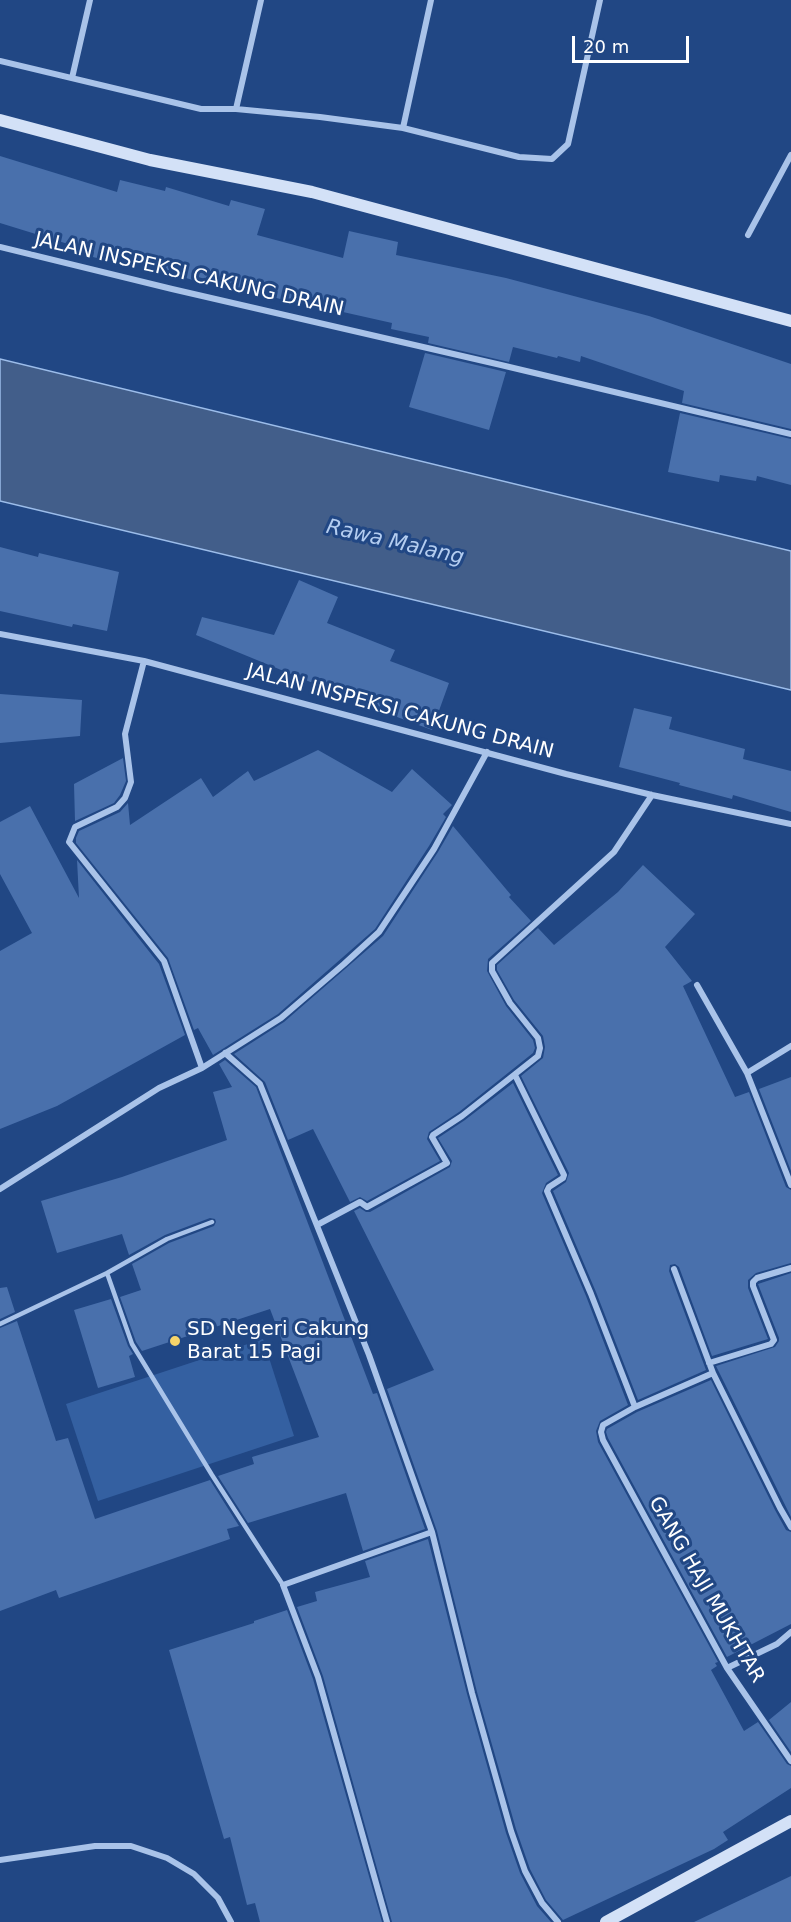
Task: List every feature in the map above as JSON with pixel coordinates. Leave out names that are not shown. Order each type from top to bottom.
[{"type":"street","points":[[72,78],[90,0]]},
{"type":"street","points":[[236,109],[261,0]]},
{"type":"street","points":[[403,128],[431,0]]},
{"type":"street","points":[[0,61],[201,109],[236,109],[403,128],[519,157],[552,159],[568,144],[600,0]]},
{"type":"street","points":[[0,120],[150,160],[312,192],[791,321]]},
{"type":"street","points":[[748,235],[791,155]]},
{"type":"street","name":"JALAN INSPEKSI CAKUNG DRAIN","points":[[0,247],[172,290],[501,365],[791,435]]},
{"type":"street","name":"JALAN INSPEKSI CAKUNG DRAIN","points":[[0,634],[144,661],[652,795],[791,824]]},
{"type":"street","points":[[144,661],[125,734],[131,782],[125,798],[117,807],[75,827],[69,842],[164,961],[202,1068]]},
{"type":"street","points":[[0,1189],[159,1088],[202,1068],[281,1018],[379,932],[434,849],[487,753]]},
{"type":"street","points":[[317,1225],[360,1202],[367,1207],[447,1163],[433,1135],[462,1116],[538,1056],[540,1048],[538,1038],[510,1003],[492,971],[492,963],[614,852],[652,795]]},
{"type":"street","points":[[697,985],[747,1073],[791,1185]]},
{"type":"street","points":[[747,1073],[791,1046]]},
{"type":"street","points":[[225,1053],[260,1084],[369,1355],[432,1532],[472,1693],[511,1831],[525,1871],[542,1903],[558,1922]]},
{"type":"street","points":[[515,1075],[564,1175],[547,1191],[591,1294],[635,1407],[713,1373]]},
{"type":"street","points":[[710,1363],[771,1344],[774,1340],[753,1282],[757,1278],[791,1268]]},
{"type":"street","points":[[674,1269],[713,1373],[791,1527]]},
{"type":"street","name":"GANG HAJI MUKHTAR","points":[[635,1407],[603,1425],[603,1440],[727,1668],[791,1761]]},
{"type":"street","points":[[387,1922],[318,1677],[283,1585],[432,1532]]},
{"type":"street","points":[[727,1668],[777,1644],[791,1632]]},
{"type":"street","points":[[606,1922],[791,1821]]},
{"type":"street","points":[[0,1860],[95,1846],[131,1846],[167,1858],[194,1874],[218,1898],[231,1922]]},
{"type":"lane","points":[[0,1324],[107,1274],[167,1239],[212,1222]]},
{"type":"lane","points":[[107,1274],[132,1344],[283,1585]]},
{"type":"shaded area","points":[[263,1339],[294,1436],[98,1501],[66,1404]]},
{"type":"water","name":"Rawa Malang","points":[[0,359],[791,551],[791,690],[0,501]]},
{"type":"building","points":[[0,156],[117,192],[120,180],[165,191],[166,187],[229,206],[231,200],[265,209],[257,235],[343,258],[349,231],[398,242],[396,255],[506,278],[649,316],[791,364],[791,429],[682,403],[684,391],[581,356],[580,362],[513,347],[509,362],[428,343],[429,337],[391,329],[392,323],[284,300],[198,277],[196,281],[136,263],[135,268],[93,257],[94,252],[0,223]]},
{"type":"building","points":[[425,353],[506,372],[489,430],[409,407]]},
{"type":"building","points":[[680,413],[791,439],[791,485],[757,476],[756,481],[720,475],[719,482],[668,472]]},
{"type":"building","points":[[0,547],[38,557],[39,553],[119,572],[107,631],[73,624],[72,627],[0,611]]},
{"type":"building","points":[[299,580],[338,597],[327,623],[395,650],[390,661],[449,683],[432,730],[196,635],[202,617],[274,635]]},
{"type":"building","points":[[0,694],[82,700],[80,736],[0,743]]},
{"type":"building","points":[[634,708],[672,717],[669,729],[745,749],[743,759],[791,771],[791,812],[733,795],[732,799],[619,767]]},
{"type":"building","points":[[318,750],[392,792],[412,769],[452,805],[443,814],[446,817],[429,846],[375,929],[278,1014],[213,1055],[198,1028],[194,1030],[168,958],[76,843],[76,838],[79,831],[120,812],[128,803],[130,825],[201,778],[213,797],[248,771],[254,781]]},
{"type":"building","points":[[123,758],[126,781],[114,803],[75,821],[74,784]]},
{"type":"building","points":[[30,806],[79,898],[77,860],[159,964],[185,1035],[57,1106],[0,1129],[0,951],[32,933],[0,874],[0,822]]},
{"type":"building","points":[[453,826],[531,921],[488,959],[487,971],[506,1006],[533,1040],[535,1048],[533,1053],[459,1112],[429,1132],[427,1139],[440,1161],[367,1201],[360,1197],[350,1202],[313,1129],[288,1140],[265,1082],[234,1054],[284,1022],[383,936]]},
{"type":"building","points":[[643,865],[695,914],[665,947],[692,981],[683,986],[735,1097],[749,1092],[786,1187],[791,1190],[791,1263],[756,1273],[748,1280],[748,1288],[768,1339],[712,1356],[679,1267],[675,1264],[670,1265],[669,1271],[706,1370],[638,1400],[553,1191],[566,1182],[569,1173],[521,1076],[543,1058],[545,1047],[543,1036],[514,1000],[497,970],[497,965],[538,928],[554,945],[618,892]]},
{"type":"building","points":[[225,1060],[256,1087],[373,1394],[377,1393],[425,1529],[363,1551],[346,1493],[248,1523],[218,1476],[254,1464],[252,1457],[319,1437],[270,1309],[142,1351],[136,1342],[120,1297],[141,1290],[132,1264],[169,1243],[214,1226],[215,1219],[210,1218],[165,1235],[129,1255],[122,1234],[57,1253],[41,1201],[122,1177],[227,1140],[213,1092],[232,1087],[219,1064]]},
{"type":"building","points":[[791,1077],[791,1171],[759,1089]]},
{"type":"building","points":[[513,1083],[558,1175],[546,1183],[542,1193],[586,1296],[628,1405],[600,1421],[596,1431],[598,1442],[718,1662],[715,1663],[717,1666],[711,1670],[744,1731],[758,1722],[787,1764],[791,1766],[791,1788],[723,1832],[728,1840],[714,1849],[563,1920],[546,1900],[530,1869],[516,1829],[477,1692],[437,1531],[387,1389],[434,1370],[354,1211],[360,1208],[370,1212],[450,1167],[452,1161],[438,1138]]},
{"type":"building","points":[[791,1273],[791,1517],[716,1366],[775,1347],[779,1338],[758,1284]]},
{"type":"building","points":[[7,1287],[15,1312],[0,1319],[0,1288]]},
{"type":"building","points":[[111,1299],[133,1354],[129,1356],[135,1377],[98,1388],[74,1310]]},
{"type":"building","points":[[17,1321],[56,1441],[68,1438],[95,1519],[210,1480],[239,1526],[227,1529],[230,1539],[59,1598],[56,1590],[0,1611],[0,1328]]},
{"type":"building","points":[[711,1380],[775,1510],[786,1530],[791,1532],[791,1624],[727,1657],[606,1432],[607,1429],[637,1412]]},
{"type":"building","points":[[428,1539],[467,1694],[506,1833],[520,1873],[537,1906],[551,1922],[392,1922],[323,1676],[297,1607],[317,1601],[315,1592],[370,1577],[365,1561]]},
{"type":"building","points":[[287,1610],[313,1679],[382,1922],[260,1922],[255,1903],[247,1905],[230,1837],[224,1839],[169,1650]]},
{"type":"building","points":[[791,1702],[791,1752],[769,1720]]},
{"type":"building","points":[[791,1876],[791,1922],[694,1922]]},
{"type":"place","name":"SD Negeri Cakung Barat 15 Pagi","points":[[175,1341]]}]
